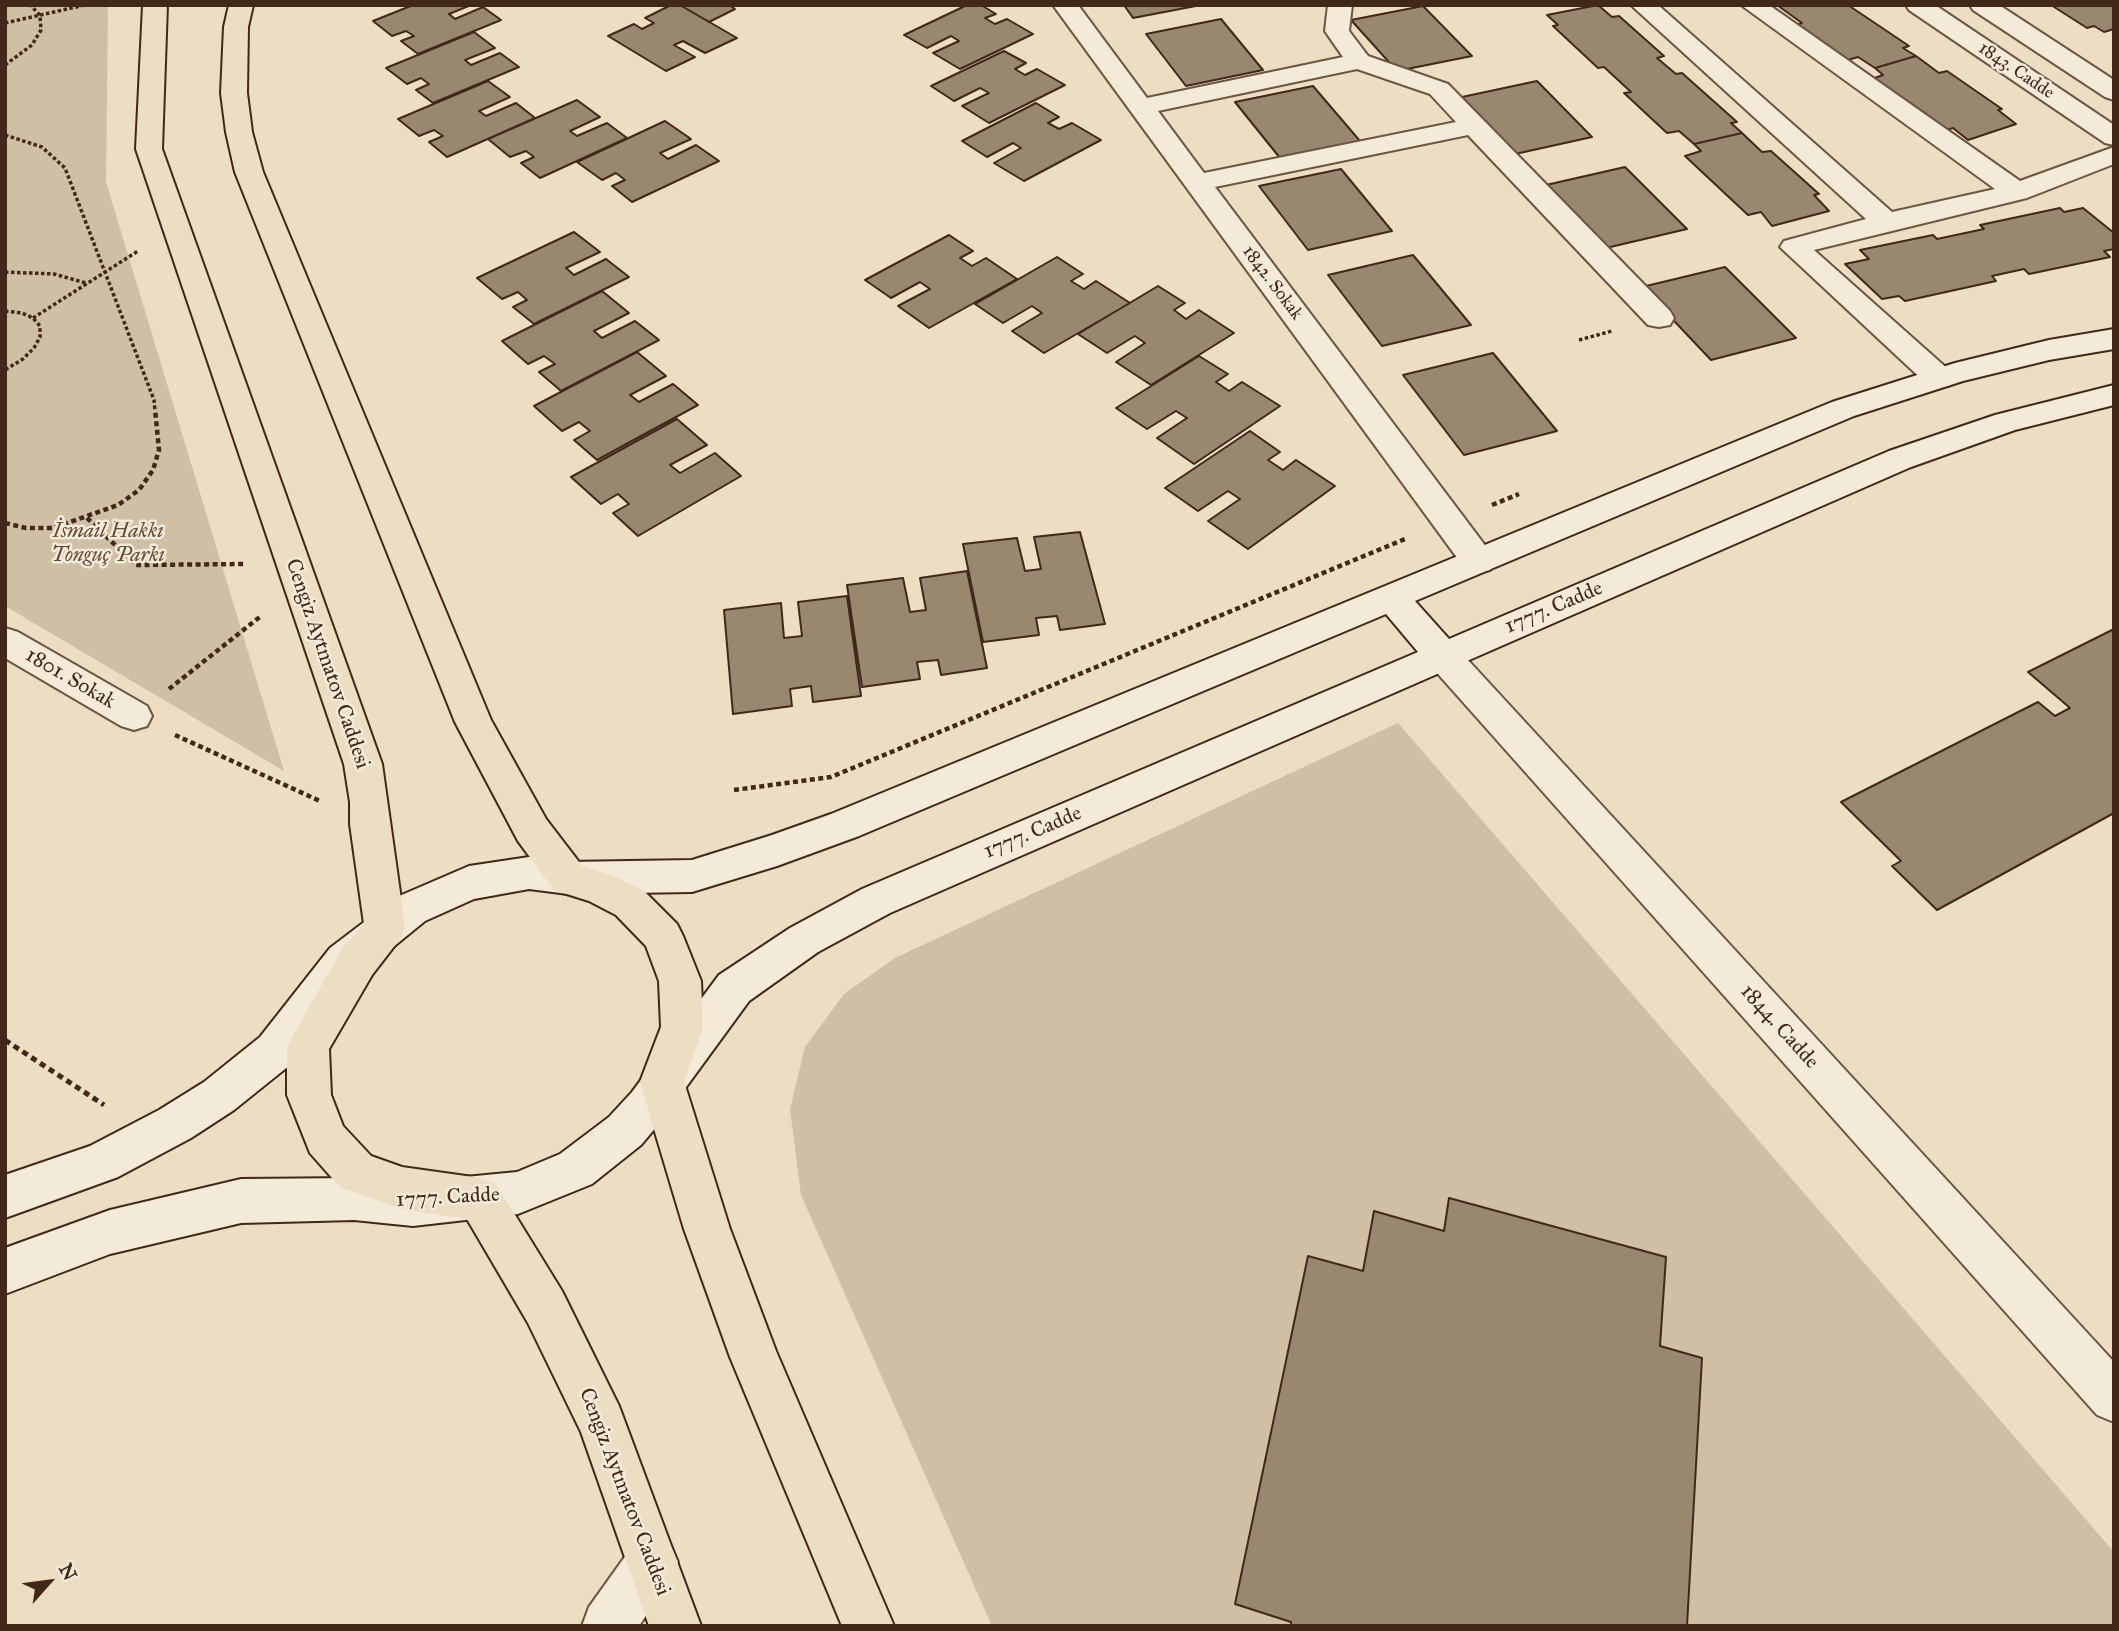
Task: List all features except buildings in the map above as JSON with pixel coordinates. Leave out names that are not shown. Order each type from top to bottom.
[{"type":"main road","name":"Cengiz Aytmatov Caddesi","points":[[155,5],[149,149],[363,764],[385,928]]},
{"type":"main road","points":[[241,5],[236,27],[234,93],[239,132],[250,172],[473,723],[531,830],[568,878],[630,902],[663,936],[680,981],[682,1027],[662,1082],[707,1229],[754,1357],[868,1626]]},
{"type":"main road","points":[[385,928],[357,962],[308,1047],[309,1095],[326,1139],[356,1172],[401,1188],[480,1199]]},
{"type":"main road","name":"Cengiz Aytmatov Caddesi","points":[[480,1199],[545,1307],[602,1423],[675,1626]]},
{"type":"street","name":"1842. Sokak","points":[[1065,5],[1478,561]]},
{"type":"street","points":[[1340,5],[1337,31],[1359,61]]},
{"type":"street","points":[[1643,5],[1886,222]]},
{"type":"street","points":[[1753,5],[2017,192]]},
{"type":"street","name":"1843. Cadde","points":[[1919,5],[2114,137]]},
{"type":"street","name":"1843. Cadde","points":[[1982,5],[2114,92]]},
{"type":"street","points":[[1141,107],[1359,61],[1439,89],[1659,318]]},
{"type":"street","points":[[1197,183],[1474,126]]},
{"type":"street","points":[[1938,378],[1794,247],[1886,222],[2017,192],[2114,155]]},
{"type":"street","points":[[5,1197],[102,1162],[151,1137],[219,1096],[275,1051],[345,961],[411,909],[469,883],[529,873],[568,878],[692,876],[777,850],[1843,409],[1938,378],[2049,350],[2114,339]]},
{"type":"street","name":"1777. Cadde","points":[[5,1271],[110,1232],[242,1200],[354,1199],[413,1204],[518,1193],[576,1168],[625,1131],[647,1106],[662,1082],[734,988],[782,954],[876,901],[1900,459],[2006,422],[2114,395]]},
{"type":"street","name":"1844. Cadde","points":[[1391,597],[2114,1398]]},
{"type":"street","name":"1801. Sokak","points":[[5,641],[134,716]]},
{"type":"street","points":[[608,1626],[652,1562]]},
{"type":"path","points":[[5,65],[32,45],[41,30],[40,15],[30,5]]},
{"type":"path","points":[[5,23],[85,5]]},
{"type":"path","points":[[5,135],[42,147],[65,168],[154,400],[159,450],[153,470],[139,490],[118,505],[87,519],[53,528],[26,528],[5,523]]},
{"type":"path","points":[[33,318],[138,250]]},
{"type":"path","points":[[5,272],[54,274],[86,283]]},
{"type":"path","points":[[5,311],[22,313],[33,318],[40,326],[40,337],[34,348],[23,359],[5,369]]},
{"type":"path","points":[[734,790],[831,777],[1527,491]]},
{"type":"path","points":[[87,519],[136,565],[297,574]]},
{"type":"path","points":[[297,574],[134,716],[369,824]]},
{"type":"path","points":[[5,1040],[151,1137]]},
{"type":"green space","name":"İsmail Hakkı Tonguç Parkı","points":[[5,5],[108,5],[106,182],[284,771],[5,606]]},
{"type":"green space","points":[[1398,723],[2114,1552],[2114,1626],[992,1626],[801,1195],[790,1109],[805,1047],[844,994],[895,958]]}]
